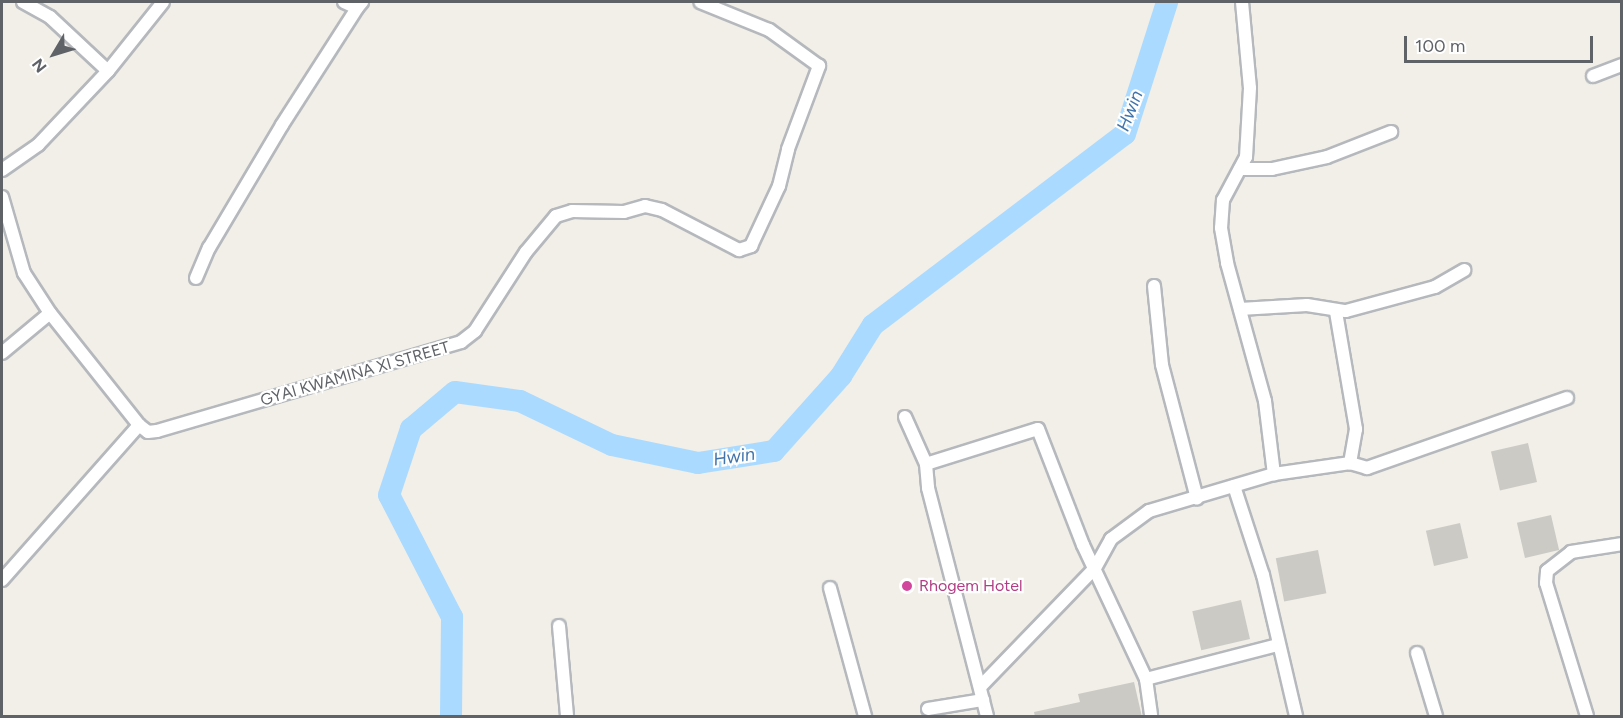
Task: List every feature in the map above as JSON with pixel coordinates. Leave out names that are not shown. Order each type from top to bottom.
[{"type":"street","points":[[23,2],[50,17],[108,71]]},
{"type":"street","points":[[2,170],[38,145],[108,71],[163,2]]},
{"type":"street","points":[[196,278],[209,248],[282,125],[360,5],[344,2]]},
{"type":"street","name":"GYAI KWAMINA XI STREET","points":[[139,425],[148,432],[157,431],[461,342],[475,331],[544,227],[556,216],[572,211],[624,212],[645,206],[662,210],[744,250],[751,246],[779,186],[788,149],[819,66],[769,30],[700,2]]},
{"type":"street","points":[[1242,2],[1250,88],[1246,157],[1227,191],[1221,213],[1227,263],[1265,401],[1274,474]]},
{"type":"street","points":[[1593,76],[1622,65]]},
{"type":"street","points":[[1240,169],[1272,169],[1327,157],[1391,132]]},
{"type":"street","points":[[2,197],[24,273],[50,313],[139,425],[2,580]]},
{"type":"street","points":[[1240,309],[1307,305],[1336,312],[1425,291],[1464,270]]},
{"type":"street","points":[[1154,286],[1162,365],[1197,498]]},
{"type":"street","points":[[1336,312],[1356,429],[1350,463]]},
{"type":"street","points":[[2,353],[50,313]]},
{"type":"street","points":[[928,709],[982,694],[1095,568],[1111,539],[1136,518],[1274,474],[1350,463],[1367,468],[1567,398]]},
{"type":"street","points":[[904,417],[926,464],[928,488],[987,717]]},
{"type":"street","points":[[926,464],[1038,429],[1095,568],[1146,679],[1151,717]]},
{"type":"street","points":[[1234,486],[1263,574],[1277,645],[1296,717]]},
{"type":"street","points":[[1587,717],[1546,583],[1547,571],[1571,552],[1622,544]]},
{"type":"street","points":[[830,588],[865,717]]},
{"type":"street","points":[[559,626],[567,717]]},
{"type":"street","points":[[1146,679],[1277,645]]},
{"type":"street","points":[[1418,653],[1436,717]]},
{"type":"building","points":[[1528,443],[1537,482],[1500,491],[1491,452]]},
{"type":"building","points":[[1551,515],[1559,550],[1525,558],[1517,523]]},
{"type":"building","points":[[1460,523],[1468,558],[1434,566],[1426,531]]},
{"type":"building","points":[[1318,550],[1326,593],[1284,601],[1276,558]]},
{"type":"building","points":[[1241,600],[1250,639],[1201,650],[1192,611]]},
{"type":"building","points":[[1134,682],[1142,717],[1035,717],[1034,712],[1080,702],[1078,694]]},
{"type":"waterway","name":"Hwin","points":[[451,716],[452,617],[389,495],[411,429],[455,392],[520,401],[612,445],[698,463],[774,451],[841,376],[873,325],[1125,134],[1167,2]]},
{"type":"place","name":"Rhogem Hotel","points":[[907,586]]}]
